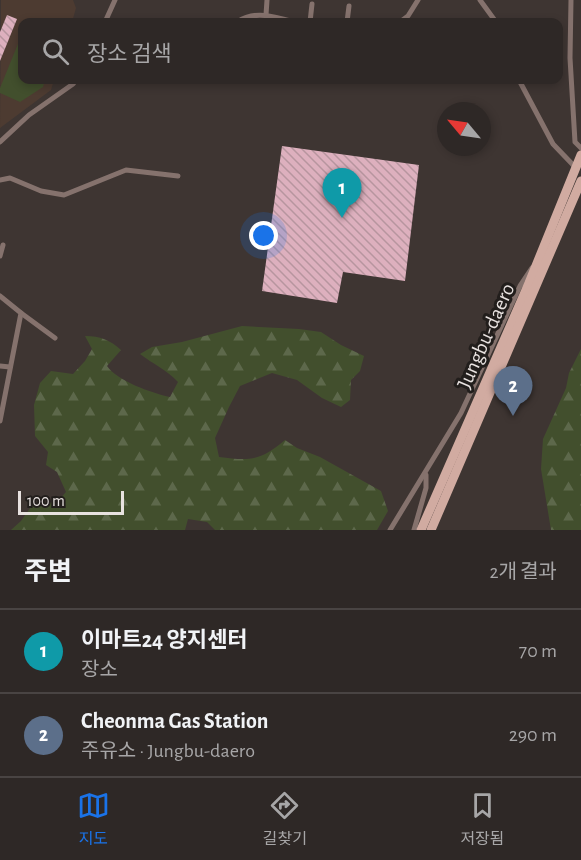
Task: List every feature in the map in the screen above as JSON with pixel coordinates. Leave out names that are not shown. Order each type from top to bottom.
[{"type":"main road","name":"Jungbu-daero","points":[[421,530],[581,155]]},
{"type":"main road","name":"Jungbu-daero","points":[[430,530],[581,181]]},
{"type":"street","points":[[107,18],[115,0]]},
{"type":"street","points":[[266,15],[267,0]]},
{"type":"street","points":[[405,18],[418,0]]},
{"type":"street","points":[[480,0],[493,18]]},
{"type":"street","points":[[571,0],[570,58],[574,142],[581,148]]},
{"type":"street","points":[[310,18],[312,4]]},
{"type":"street","points":[[348,18],[349,6]]},
{"type":"street","points":[[244,18],[266,15],[279,18]]},
{"type":"street","points":[[0,142],[29,115],[73,84]]},
{"type":"street","points":[[521,84],[553,144],[576,168]]},
{"type":"street","points":[[0,180],[10,178],[41,191],[64,195],[126,170],[178,176]]},
{"type":"street","points":[[0,256],[3,245]]},
{"type":"street","points":[[390,530],[461,413],[520,286],[538,259]]},
{"type":"street","points":[[0,296],[56,338]]},
{"type":"street","points":[[0,421],[21,313]]},
{"type":"street","points":[[0,366],[10,367]]},
{"type":"street","points":[[414,530],[426,488],[426,473]]},
{"type":"shaded area","points":[[1,0],[73,0],[76,8],[73,18],[18,18],[18,84],[53,84],[51,90],[0,128]]},
{"type":"green space","points":[[18,44],[18,84],[44,84],[43,87],[20,102],[0,93]]},
{"type":"green space","points":[[242,326],[321,332],[364,356],[360,371],[351,380],[350,400],[341,407],[322,398],[297,380],[272,373],[240,386],[215,438],[219,457],[254,458],[268,452],[285,440],[381,491],[388,511],[377,530],[215,530],[207,522],[188,519],[185,530],[11,530],[21,521],[33,504],[57,502],[66,492],[57,472],[46,465],[48,452],[35,436],[34,405],[40,383],[51,371],[73,374],[85,361],[92,349],[85,336],[104,339],[121,350],[107,366],[119,377],[170,397],[178,382],[140,354],[152,347],[182,342]]},
{"type":"green space","points":[[581,349],[581,530],[551,530],[541,469],[543,439]]},
{"type":"building","points":[[7,15],[17,19],[0,61],[0,32]]},
{"type":"building","points":[[282,146],[419,165],[405,281],[343,272],[337,303],[262,291]]},
{"type":"place","name":"이마트24 양지센터","points":[[342,218]]},
{"type":"place","name":"Cheonma Gas Station","points":[[513,416]]}]
